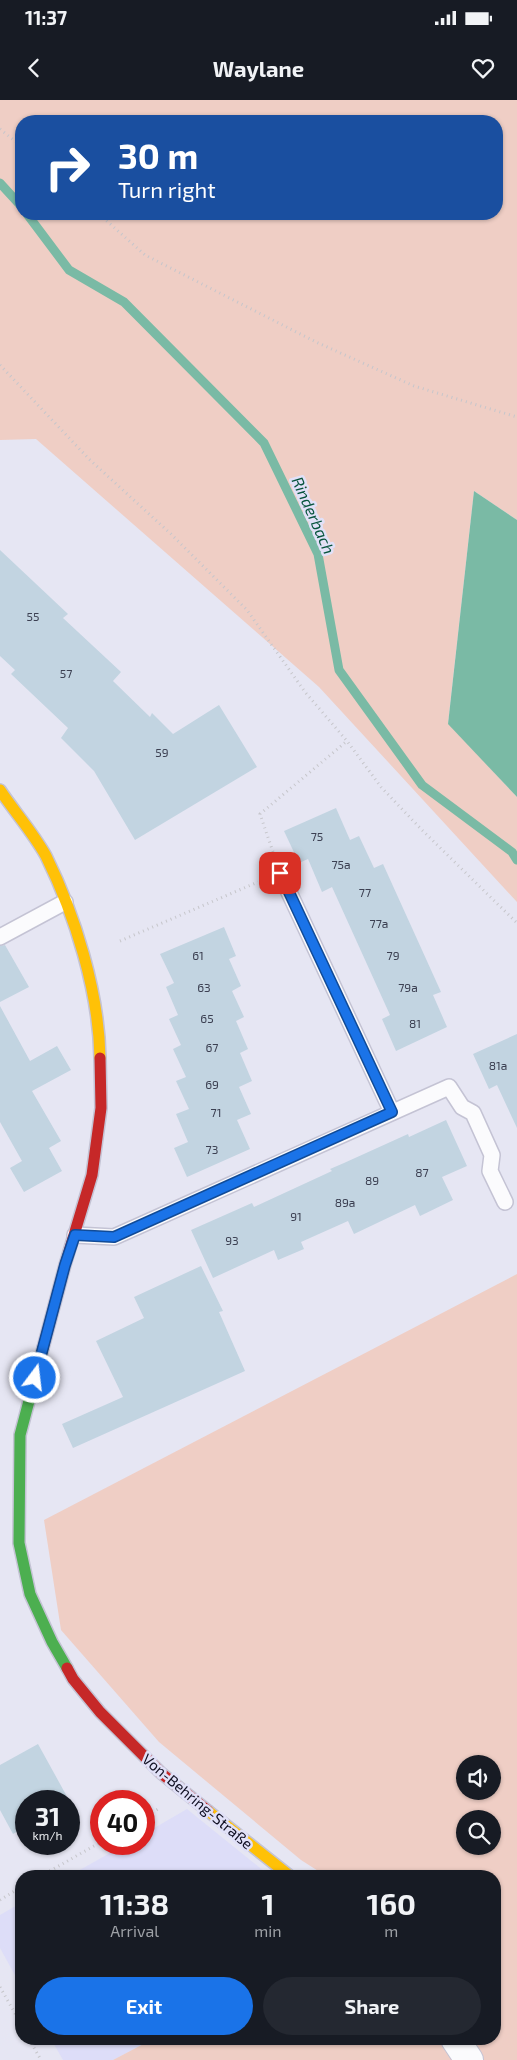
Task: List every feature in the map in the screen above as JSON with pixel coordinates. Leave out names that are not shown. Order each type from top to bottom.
[{"type":"street","name":"Von-Behring-Straße","points":[[0,790],[45,855],[65,902],[84,953],[90,976],[100,1042],[101,1108],[92,1175],[65,1265],[20,1435],[19,1543],[30,1594],[52,1642],[73,1679],[100,1712],[161,1773],[282,1870]]},
{"type":"street","points":[[459,2045],[469,2060]]},
{"type":"lane","points":[[280,873],[392,1112]]},
{"type":"lane","points":[[0,937],[65,902]]},
{"type":"lane","points":[[75,1235],[114,1237],[449,1087],[462,1107],[473,1113],[492,1155],[490,1172],[505,1202]]},
{"type":"path","points":[[0,128],[15,141]]},
{"type":"path","points":[[106,220],[145,255],[316,342],[414,386],[517,417]]},
{"type":"path","points":[[0,364],[89,459],[171,534],[247,610],[305,692],[347,741],[381,787],[421,829],[517,922]]},
{"type":"path","points":[[120,941],[280,873],[260,814],[347,741]]},
{"type":"path","points":[[52,1870],[90,1848]]},
{"type":"path","points":[[0,1900],[15,1891]]},
{"type":"path","points":[[0,1987],[15,2013]]},
{"type":"path","points":[[32,2045],[41,2060]]},
{"type":"shaded area","points":[[0,100],[517,100],[517,520],[474,491],[448,723],[517,797],[517,902],[319,687],[36,439],[0,440]]},
{"type":"shaded area","points":[[474,491],[517,520],[517,797],[448,724]]},
{"type":"shaded area","points":[[517,1274],[517,2060],[113,2060],[142,2045],[501,2045],[501,1870],[317,1870],[301,1860],[159,1742],[61,1630],[44,1520]]},
{"type":"shaded area","points":[[187,1809],[263,1870],[80,1870],[106,1855],[155,1855],[155,1828]]},
{"type":"shaded area","points":[[15,1906],[15,1975],[0,1948],[0,1915]]},
{"type":"shaded area","points":[[54,2045],[142,2045],[113,2060],[63,2060]]},
{"type":"building","points":[[0,550],[68,614],[63,618],[121,672],[113,681],[150,717],[152,713],[173,734],[219,705],[257,767],[135,840],[94,771],[61,738],[68,728],[11,674],[15,670],[0,656]]},
{"type":"building","points":[[336,808],[350,840],[359,836],[374,868],[383,864],[441,992],[433,995],[447,1027],[396,1051],[382,1019],[390,1015],[332,887],[322,892],[308,859],[299,863],[284,831]]},
{"type":"building","points":[[224,927],[236,956],[229,959],[241,986],[232,991],[244,1017],[236,1021],[248,1049],[240,1053],[252,1081],[239,1087],[251,1114],[237,1120],[250,1149],[187,1177],[174,1148],[188,1142],[176,1114],[189,1109],[176,1081],[186,1077],[173,1049],[181,1045],[169,1019],[178,1015],[166,987],[174,983],[160,954]]},
{"type":"building","points":[[5,945],[29,987],[0,1002],[0,946]]},
{"type":"building","points":[[0,1006],[30,1061],[57,1046],[71,1070],[32,1091],[61,1141],[49,1148],[62,1171],[24,1192],[10,1168],[22,1161],[0,1122]]},
{"type":"building","points":[[517,1034],[517,1128],[497,1085],[489,1089],[473,1054]]},
{"type":"building","points":[[446,1120],[467,1166],[442,1177],[453,1200],[420,1216],[415,1205],[354,1234],[348,1221],[301,1242],[304,1249],[278,1260],[274,1250],[213,1278],[191,1230],[252,1203],[254,1207],[332,1171],[330,1169],[408,1134],[409,1137]]},
{"type":"building","points":[[201,1266],[223,1311],[219,1312],[245,1371],[73,1448],[62,1424],[123,1397],[96,1341],[144,1318],[134,1297]]},
{"type":"building","points":[[38,1744],[63,1790],[15,1790],[15,1833],[13,1834],[0,1810],[0,1765]]},
{"type":"waterway","name":"Rinderbach","points":[[0,183],[15,199]]},
{"type":"waterway","name":"Rinderbach","points":[[32,220],[69,270],[124,302],[264,443],[318,554],[339,670],[422,785],[512,852],[517,860]]},
{"type":"traffic: fast","points":[[43,1348],[20,1435],[19,1543],[30,1594],[52,1642],[67,1668]]},
{"type":"traffic: slow","points":[[0,790],[46,856],[67,903],[84,954],[90,981],[99,1033],[100,1058]]},
{"type":"traffic: slow","points":[[208,1811],[282,1870]]},
{"type":"traffic: jam","points":[[43,1348],[92,1175],[101,1108],[100,1058]]},
{"type":"traffic: jam","points":[[67,1668],[73,1679],[100,1712],[161,1773],[208,1811]]},
{"type":"route","points":[[35,1378],[65,1265],[75,1235],[114,1237],[392,1112],[280,873]]}]
